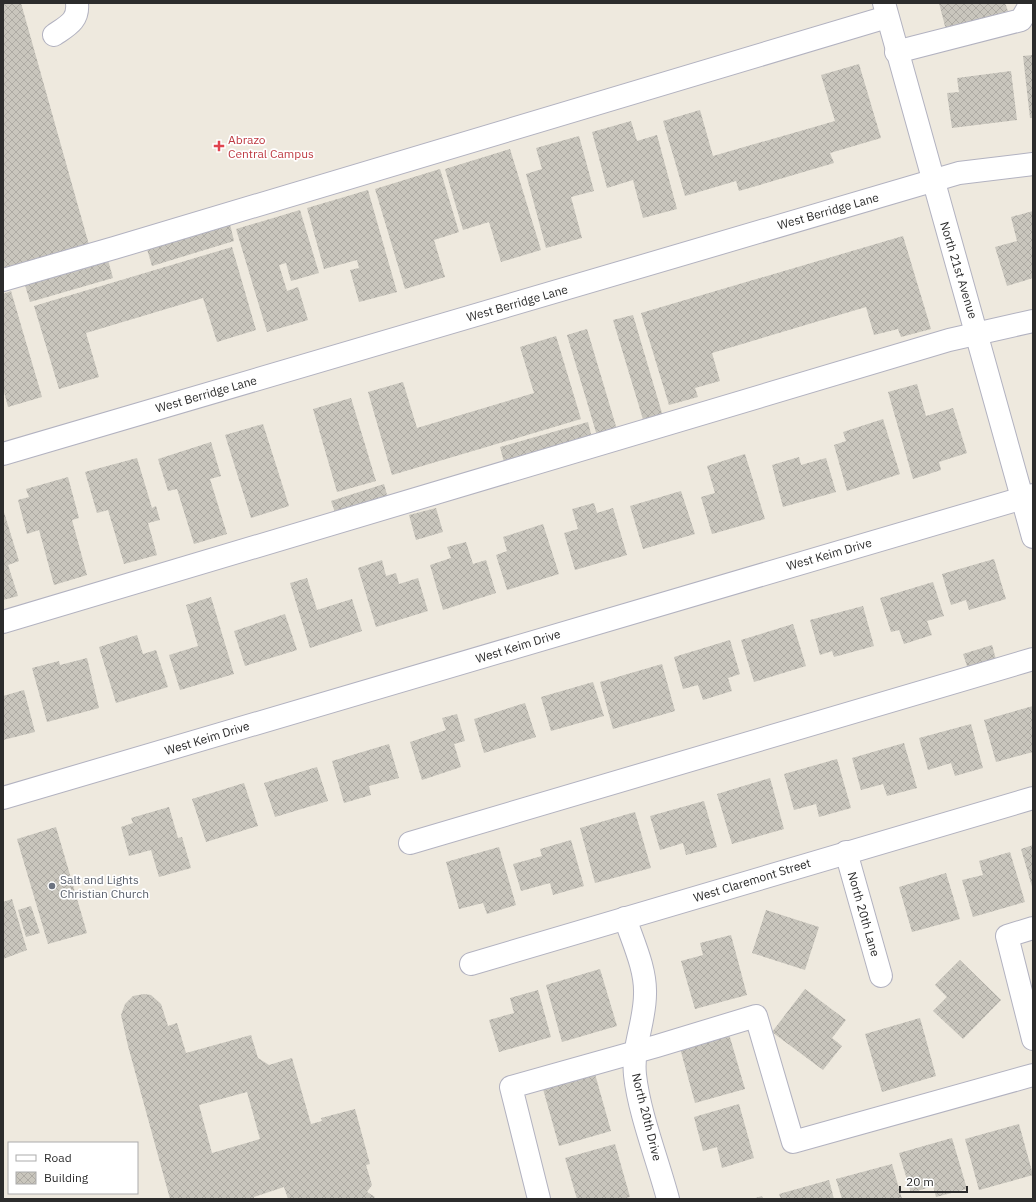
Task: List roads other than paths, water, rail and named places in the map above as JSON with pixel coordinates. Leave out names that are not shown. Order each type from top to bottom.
[{"type":"street","points":[[54,35],[75,21],[78,10],[77,3]]},
{"type":"street","points":[[896,52],[1021,20],[1031,3]]},
{"type":"street","points":[[3,280],[122,246],[886,10]]},
{"type":"street","name":"North 21st Avenue","points":[[886,10],[896,52],[932,181],[1028,496],[1033,537]]},
{"type":"street","name":"West Berridge Lane","points":[[3,454],[959,173],[1033,164]]},
{"type":"street","points":[[3,622],[949,340],[1033,322]]},
{"type":"street","name":"West Keim Drive","points":[[3,798],[1028,496]]},
{"type":"street","points":[[410,842],[1033,658]]},
{"type":"street","name":"West Claremont Street","points":[[471,964],[1033,798]]},
{"type":"street","name":"North 20th Lane","points":[[846,852],[881,976]]},
{"type":"street","name":"North 20th Drive","points":[[625,918],[642,974],[645,993],[643,1023],[634,1052],[635,1076],[668,1199]]},
{"type":"street","points":[[1033,928],[1007,936],[1033,1039]]},
{"type":"street","points":[[539,1199],[511,1087],[756,1016],[793,1142],[1033,1075]]},
{"type":"place","name":"Abrazo Central Campus","points":[[219,146]]},
{"type":"place","name":"Salt and Lights Christian Church","points":[[52,886]]}]
